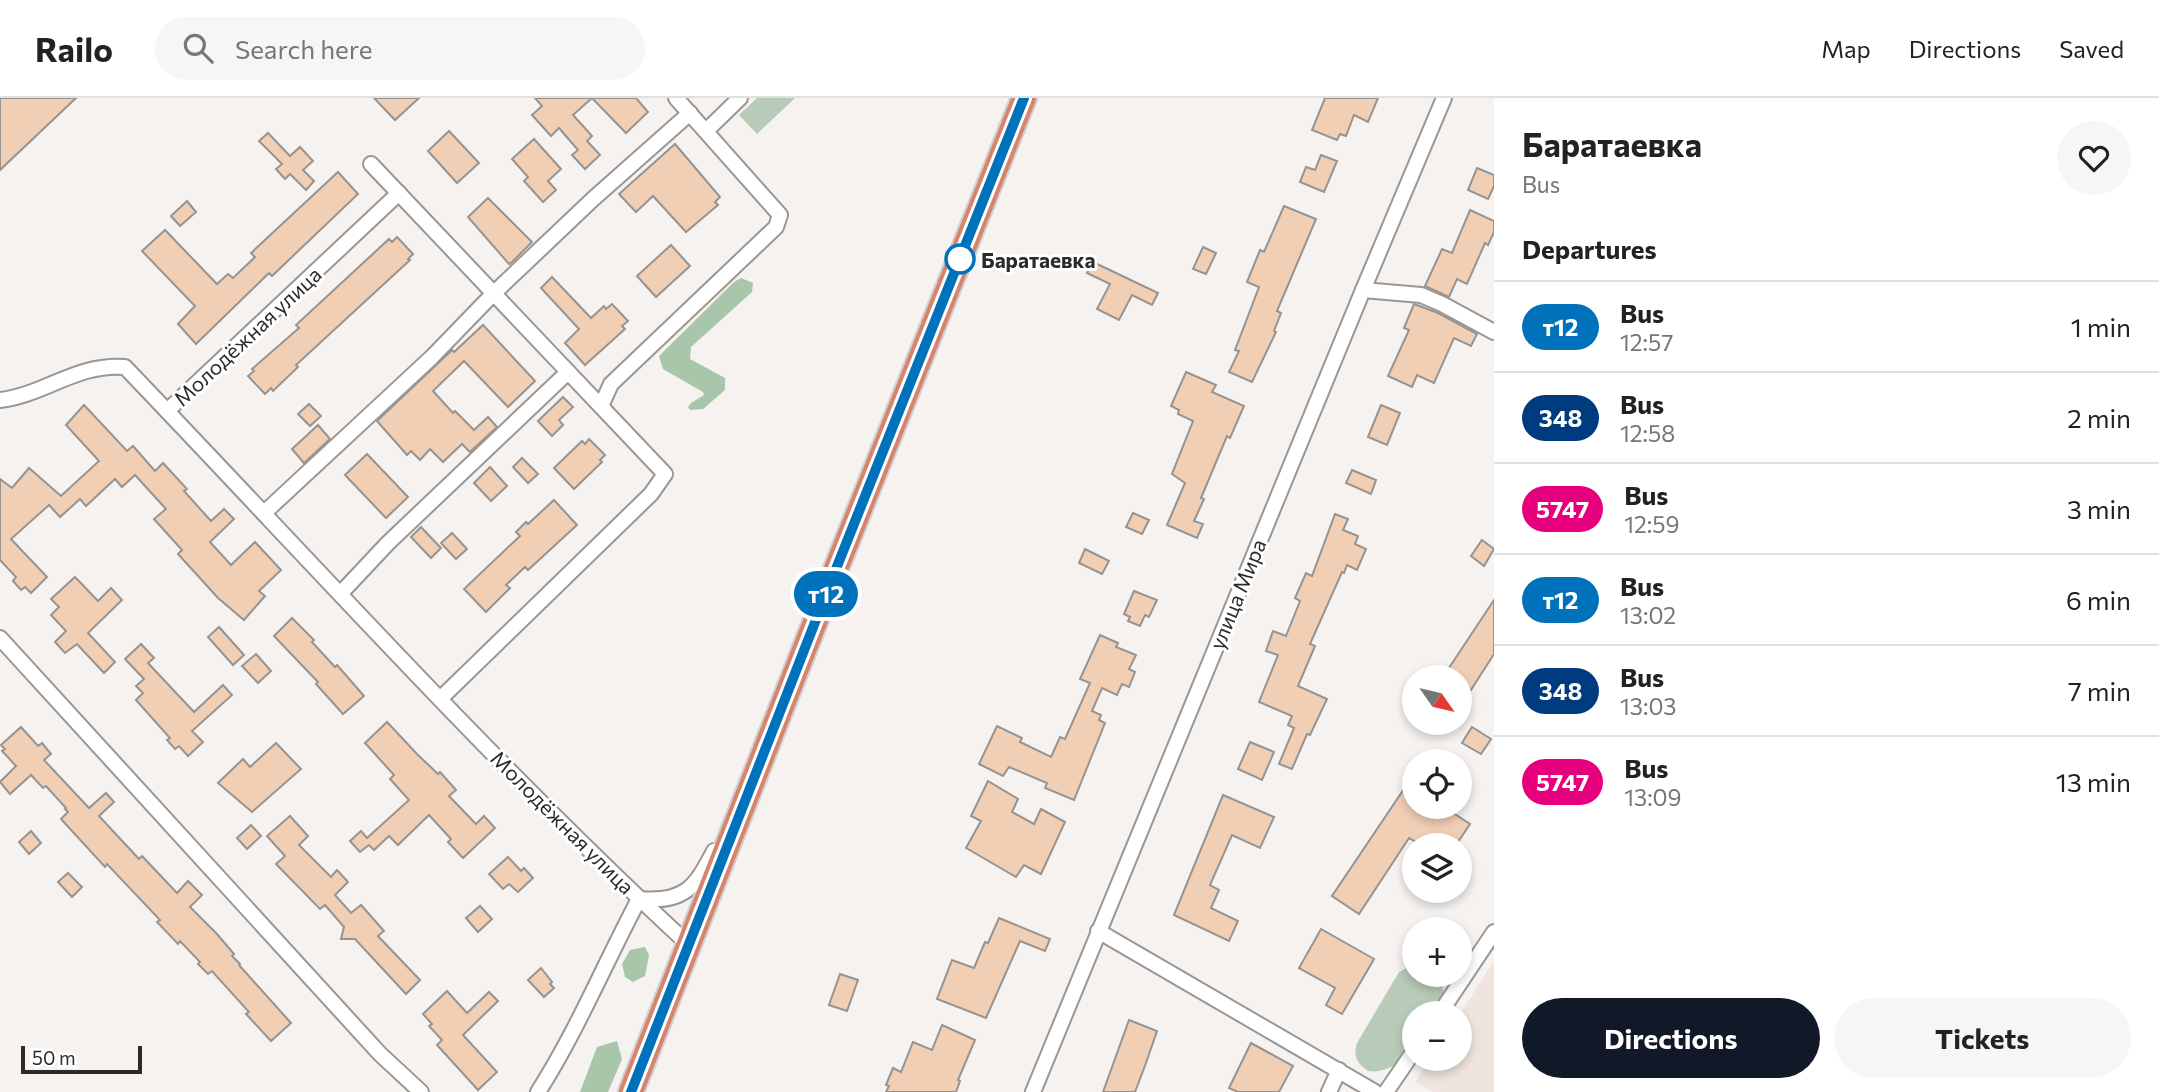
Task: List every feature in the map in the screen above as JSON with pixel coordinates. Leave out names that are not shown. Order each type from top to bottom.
[{"type":"highway","points":[[631,1092],[1024,98]]},
{"type":"street","points":[[601,406],[611,384],[776,227],[780,215],[676,98]]},
{"type":"street","points":[[706,131],[740,98]]},
{"type":"street","name":"улица Мира","points":[[1033,1092],[1444,98]]},
{"type":"street","points":[[264,513],[432,357],[494,293],[593,200],[690,113]]},
{"type":"street","points":[[371,164],[665,474],[651,495],[440,699]]},
{"type":"street","name":"Молодёжная улица","points":[[399,193],[167,411],[440,699],[639,899],[688,944]]},
{"type":"street","points":[[1363,290],[1420,295],[1494,332]]},
{"type":"street","points":[[0,400],[89,368],[125,367],[167,411]]},
{"type":"street","points":[[341,593],[388,543],[568,372]]},
{"type":"street","points":[[0,638],[380,1055],[421,1092]]},
{"type":"street","points":[[538,1092],[564,1052],[608,957],[639,899],[661,901],[676,898],[689,889],[703,873],[756,772]]},
{"type":"street","points":[[1098,931],[1375,1092]]},
{"type":"street","points":[[1448,1001],[1494,932]]},
{"type":"street","points":[[1386,1092],[1402,1069]]},
{"type":"street","points":[[1329,1092],[1339,1070]]},
{"type":"shaded area","points":[[1494,961],[1494,1092],[1433,1092],[1415,1082],[1422,1071],[1472,1071],[1472,1001],[1468,1001]]},
{"type":"green space","points":[[757,98],[795,98],[757,134],[739,115]]},
{"type":"green space","points":[[741,278],[753,283],[752,292],[691,347],[690,359],[725,378],[725,390],[703,409],[690,410],[688,407],[704,395],[703,392],[663,369],[659,356]]},
{"type":"green space","points":[[645,947],[649,955],[645,976],[633,982],[625,977],[622,964],[630,950]]},
{"type":"green space","points":[[1402,970],[1402,987],[1442,987],[1444,995],[1440,1001],[1402,1001],[1402,1059],[1389,1068],[1368,1071],[1357,1059],[1357,1043]]},
{"type":"green space","points":[[617,1041],[622,1059],[608,1092],[580,1092],[597,1047]]},
{"type":"building","points":[[0,98],[76,98],[0,170]]},
{"type":"building","points":[[374,98],[419,98],[395,120]]},
{"type":"building","points":[[535,98],[592,98],[573,115],[592,136],[587,141],[600,155],[585,169],[572,155],[578,150],[559,128],[551,136],[532,115],[542,106]]},
{"type":"building","points":[[592,98],[636,98],[648,112],[626,133]]},
{"type":"building","points":[[1325,98],[1378,98],[1368,122],[1354,115],[1346,136],[1340,134],[1337,140],[1312,130]]},
{"type":"building","points":[[449,131],[479,163],[457,183],[428,151]]},
{"type":"building","points":[[268,133],[290,156],[300,147],[313,161],[303,170],[314,181],[306,190],[290,174],[285,179],[276,169],[282,164],[259,141]]},
{"type":"building","points":[[534,139],[561,169],[548,181],[556,190],[543,202],[524,181],[528,177],[512,159]]},
{"type":"building","points":[[675,144],[720,197],[715,202],[718,205],[686,232],[653,196],[636,212],[619,194]]},
{"type":"building","points":[[1321,155],[1337,161],[1324,192],[1300,182],[1306,167],[1315,170]]},
{"type":"building","points":[[1477,168],[1494,175],[1494,186],[1488,199],[1468,190]]},
{"type":"building","points":[[338,172],[358,194],[272,276],[269,273],[196,344],[178,324],[195,306],[142,251],[165,230],[217,284],[228,274],[233,278],[255,257],[251,253]]},
{"type":"building","points":[[488,198],[532,242],[509,264],[468,217]]},
{"type":"building","points":[[187,201],[196,212],[180,226],[171,216]]},
{"type":"building","points":[[1284,206],[1316,219],[1277,311],[1281,313],[1274,331],[1276,332],[1252,382],[1229,372],[1239,351],[1235,350],[1259,287],[1247,282],[1260,250],[1264,252]]},
{"type":"building","points":[[1470,210],[1494,221],[1494,232],[1488,245],[1485,243],[1467,284],[1457,279],[1449,297],[1425,286],[1442,249],[1452,253]]},
{"type":"building","points":[[397,237],[413,254],[408,259],[410,260],[296,365],[298,367],[273,391],[271,388],[265,394],[248,376],[254,371],[252,369],[299,328],[296,325],[389,239],[392,242]]},
{"type":"building","points":[[671,245],[690,266],[656,297],[637,276]]},
{"type":"building","points":[[1203,247],[1216,253],[1206,274],[1193,269]]},
{"type":"building","points":[[1093,262],[1158,293],[1152,305],[1132,295],[1119,320],[1097,309],[1110,284],[1087,273]]},
{"type":"building","points":[[552,277],[591,318],[604,306],[606,309],[612,304],[628,321],[622,326],[625,329],[585,365],[565,343],[579,329],[541,288]]},
{"type":"building","points":[[1414,304],[1438,313],[1477,334],[1471,346],[1454,338],[1434,383],[1417,375],[1412,387],[1388,376],[1409,330],[1404,328]]},
{"type":"building","points":[[483,325],[535,381],[508,407],[464,361],[433,391],[453,413],[455,411],[474,430],[488,417],[497,427],[470,452],[462,444],[443,462],[430,449],[420,460],[411,451],[407,455],[377,421],[452,350],[454,352]]},
{"type":"building","points":[[1186,372],[1216,385],[1212,392],[1244,406],[1230,438],[1227,436],[1201,498],[1204,499],[1194,521],[1203,524],[1197,538],[1167,525],[1185,483],[1172,474],[1193,421],[1178,414],[1179,410],[1171,406]]},
{"type":"building","points":[[563,397],[573,407],[559,420],[563,425],[552,436],[538,421]]},
{"type":"building","points":[[309,404],[321,416],[310,426],[298,414]]},
{"type":"building","points":[[84,405],[127,451],[133,446],[155,471],[163,463],[211,521],[224,509],[234,519],[210,542],[231,565],[255,542],[281,570],[259,591],[265,596],[244,620],[218,598],[178,554],[182,550],[154,519],[166,509],[135,475],[122,487],[115,479],[86,506],[80,499],[60,517],[49,505],[11,539],[47,577],[31,593],[25,587],[21,590],[13,581],[16,577],[0,560],[0,479],[12,488],[29,468],[61,496],[99,461],[66,425]]},
{"type":"building","points":[[1381,405],[1400,413],[1387,445],[1368,437]]},
{"type":"building","points":[[318,425],[330,439],[304,463],[292,449]]},
{"type":"building","points":[[589,439],[605,455],[600,460],[602,462],[574,489],[554,468],[582,441],[585,444]]},
{"type":"building","points":[[367,454],[408,497],[386,518],[345,475]]},
{"type":"building","points":[[522,458],[538,474],[528,483],[513,467]]},
{"type":"building","points":[[490,467],[507,486],[491,501],[474,483]]},
{"type":"building","points":[[1352,470],[1376,480],[1371,494],[1346,483]]},
{"type":"building","points":[[554,500],[577,525],[528,570],[525,567],[506,585],[510,588],[486,612],[464,589],[520,536],[516,532],[526,522],[528,524]]},
{"type":"building","points":[[1133,513],[1149,520],[1142,534],[1126,527]]},
{"type":"building","points":[[1335,514],[1348,519],[1343,530],[1358,536],[1355,544],[1366,549],[1357,570],[1347,565],[1344,573],[1342,572],[1310,644],[1315,646],[1298,686],[1327,699],[1310,735],[1307,734],[1292,769],[1279,764],[1294,728],[1288,725],[1292,716],[1259,702],[1278,655],[1266,651],[1273,631],[1286,636],[1300,601],[1295,598],[1306,573],[1312,576]]},
{"type":"building","points":[[421,527],[441,548],[431,558],[411,537]]},
{"type":"building","points":[[452,533],[467,549],[456,559],[441,543]]},
{"type":"building","points":[[1482,540],[1494,549],[1484,566],[1471,556]]},
{"type":"building","points":[[1085,549],[1109,561],[1102,574],[1079,563]]},
{"type":"building","points":[[75,577],[98,601],[111,588],[122,600],[88,633],[115,662],[104,673],[77,644],[65,653],[55,642],[66,631],[51,615],[59,607],[51,599]]},
{"type":"building","points":[[1134,591],[1157,600],[1149,617],[1145,615],[1140,626],[1128,621],[1130,617],[1124,614]]},
{"type":"building","points":[[1494,600],[1494,654],[1472,688],[1472,665],[1451,665]]},
{"type":"building","points":[[292,618],[364,696],[343,714],[316,684],[318,682],[274,636]]},
{"type":"building","points":[[219,627],[244,655],[233,665],[208,637]]},
{"type":"building","points":[[1100,635],[1118,643],[1116,647],[1136,655],[1129,669],[1135,672],[1129,687],[1122,684],[1117,695],[1102,688],[1092,711],[1101,715],[1099,720],[1105,723],[1074,800],[1045,788],[1047,783],[1009,767],[1003,776],[979,764],[997,726],[1022,738],[1020,742],[1051,757],[1060,737],[1065,739],[1090,683],[1080,679]]},
{"type":"building","points":[[141,644],[154,658],[148,663],[194,712],[223,685],[232,695],[192,731],[203,742],[188,756],[179,746],[175,749],[167,740],[170,738],[136,700],[143,693],[136,686],[144,679],[125,659]]},
{"type":"building","points":[[256,654],[271,671],[258,683],[242,666]]},
{"type":"building","points":[[387,722],[456,790],[449,796],[476,824],[484,816],[495,828],[463,858],[448,842],[451,839],[429,815],[398,845],[389,836],[374,850],[369,845],[360,852],[350,841],[361,831],[367,838],[409,800],[390,779],[394,775],[365,743]]},
{"type":"building","points":[[21,727],[38,746],[42,743],[51,754],[44,760],[89,808],[106,793],[114,802],[99,816],[139,859],[142,856],[177,893],[188,881],[202,895],[190,907],[217,934],[234,954],[232,956],[239,965],[291,1023],[271,1041],[212,971],[208,974],[180,941],[178,944],[157,922],[160,920],[107,864],[105,867],[61,819],[68,812],[46,786],[43,788],[31,775],[10,794],[0,782],[16,766],[2,751],[5,749],[1,745]]},
{"type":"building","points":[[1472,727],[1491,739],[1481,754],[1462,743],[1467,735],[1472,735]]},
{"type":"building","points":[[1250,742],[1274,752],[1262,780],[1238,769]]},
{"type":"building","points":[[276,743],[301,769],[252,812],[218,783],[243,759],[250,767]]},
{"type":"building","points":[[988,781],[1018,799],[1012,812],[1034,824],[1041,809],[1065,822],[1041,874],[1024,865],[1016,877],[966,848],[981,821],[971,816]]},
{"type":"building","points":[[1402,792],[1402,819],[1462,819],[1470,824],[1464,833],[1402,833],[1402,849],[1359,914],[1332,896]]},
{"type":"building","points":[[1223,795],[1274,817],[1260,848],[1232,835],[1210,885],[1219,890],[1211,908],[1238,921],[1229,941],[1174,915]]},
{"type":"building","points":[[290,816],[308,836],[299,845],[331,877],[337,870],[348,882],[335,895],[351,913],[361,905],[384,931],[378,936],[420,980],[406,994],[355,939],[341,939],[344,927],[325,905],[320,909],[276,864],[285,856],[267,836]]},
{"type":"building","points":[[251,825],[261,836],[247,849],[237,838]]},
{"type":"building","points":[[31,831],[41,843],[29,854],[19,842]]},
{"type":"building","points":[[508,857],[521,871],[524,868],[533,878],[518,892],[509,884],[503,889],[489,874]]},
{"type":"building","points":[[68,873],[82,887],[72,897],[58,882]]},
{"type":"building","points":[[480,906],[492,919],[478,932],[466,918]]},
{"type":"building","points":[[999,918],[1050,939],[1045,951],[1020,941],[986,1018],[937,999],[952,960],[974,968]]},
{"type":"building","points":[[1321,929],[1374,959],[1342,1014],[1326,1005],[1335,988],[1299,968]]},
{"type":"building","points":[[541,968],[554,988],[544,997],[528,980]]},
{"type":"building","points":[[840,974],[858,980],[847,1011],[829,1005]]},
{"type":"building","points":[[447,991],[467,1013],[489,992],[498,1001],[463,1035],[497,1072],[478,1090],[437,1045],[442,1040],[429,1026],[432,1024],[423,1014]]},
{"type":"building","points":[[1129,1020],[1157,1031],[1146,1063],[1135,1092],[1103,1092]]},
{"type":"building","points":[[942,1025],[975,1040],[958,1080],[960,1081],[956,1092],[886,1092],[893,1068],[901,1072],[913,1042],[932,1050]]},
{"type":"building","points":[[1251,1043],[1293,1066],[1279,1092],[1238,1092],[1229,1088]]},
{"type":"bus line","name":"т12","points":[[631,1092],[1024,98]]},
{"type":"place","name":"Баратаевка","points":[[960,259]]}]
